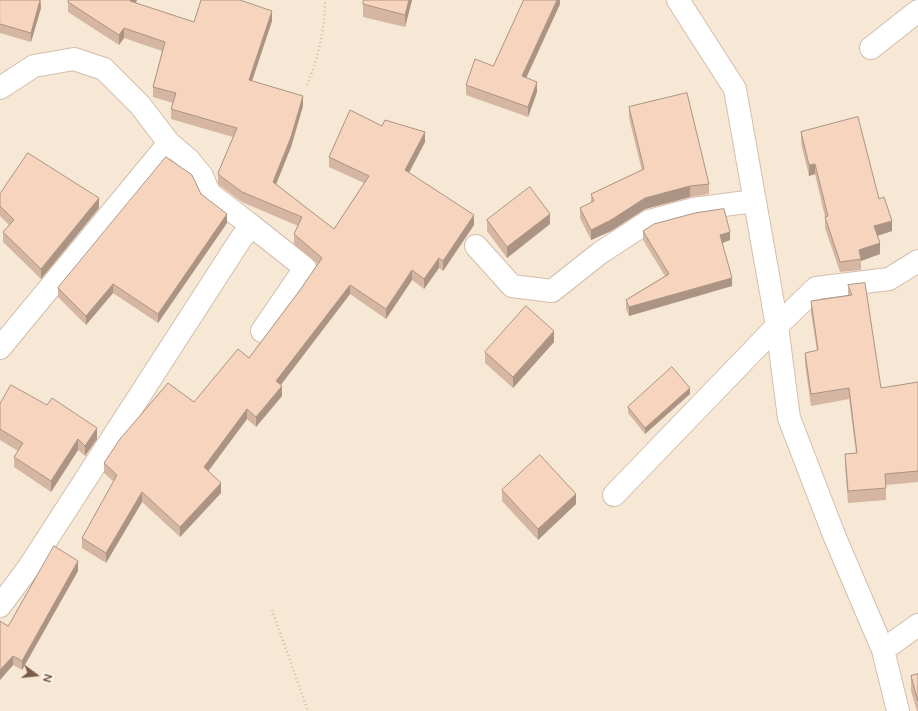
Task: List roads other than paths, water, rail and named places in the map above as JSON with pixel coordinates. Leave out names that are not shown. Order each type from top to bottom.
[{"type":"street","points":[[678,0],[735,89],[777,326],[789,418],[834,535],[883,650],[898,711]]},
{"type":"street","points":[[871,48],[918,11]]},
{"type":"street","points":[[0,88],[34,66],[74,59],[104,69],[140,105],[170,143],[189,160],[202,176],[209,193],[305,268],[262,331]]},
{"type":"street","points":[[0,348],[170,143]]},
{"type":"street","points":[[476,246],[512,286],[552,291],[600,253],[649,221],[693,209],[754,201]]},
{"type":"street","points":[[0,606],[29,567],[242,237],[252,226]]},
{"type":"street","points":[[614,495],[777,326],[816,288],[889,279],[918,260]]},
{"type":"street","points":[[883,650],[918,625]]}]
